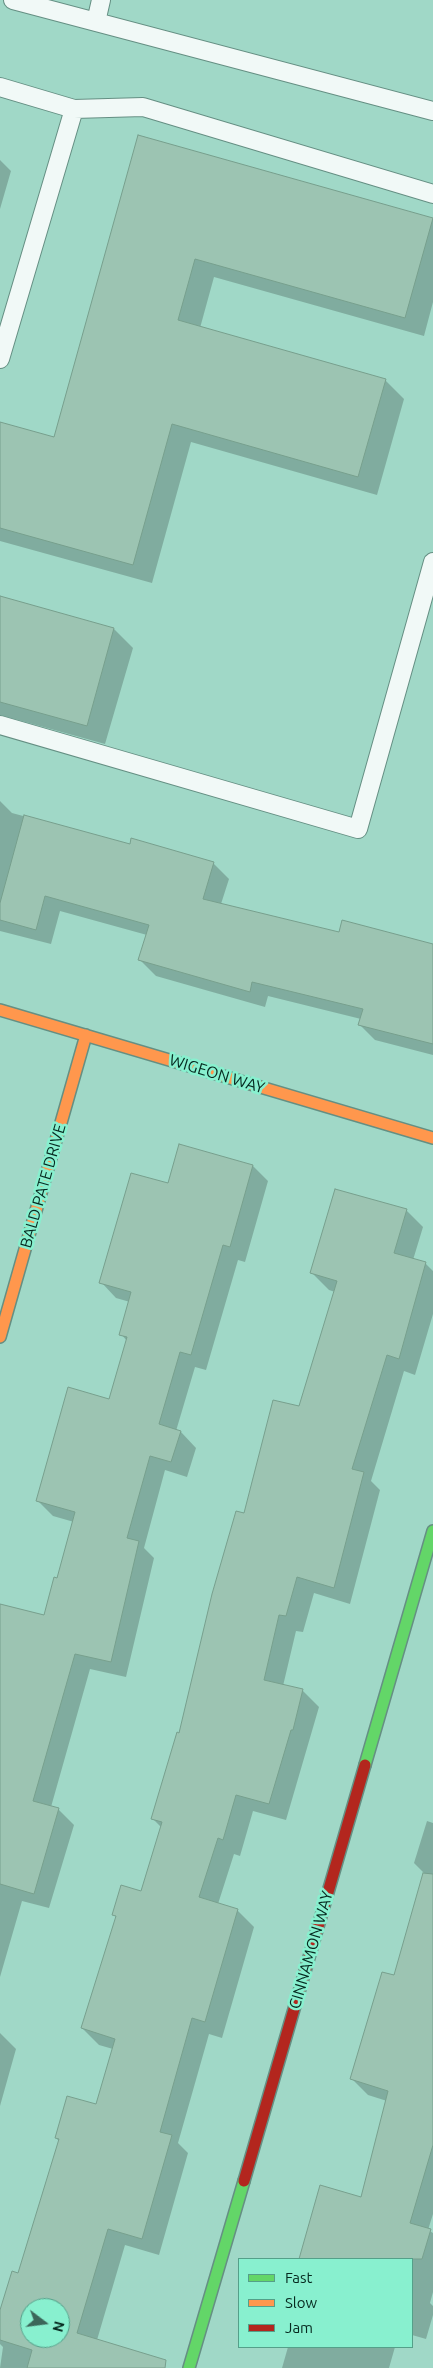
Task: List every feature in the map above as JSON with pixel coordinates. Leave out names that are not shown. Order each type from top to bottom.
[{"type":"street","name":"WIGEON WAY","points":[[0,1010],[433,1138]]},
{"type":"street","name":"BALD PATE DRIVE","points":[[0,1337],[86,1035]]},
{"type":"street","name":"CINNAMON WAY","points":[[189,2368],[433,1531]]},
{"type":"lane","points":[[13,0],[433,111]]},
{"type":"lane","points":[[96,22],[101,0]]},
{"type":"lane","points":[[0,87],[74,109],[144,107],[433,194]]},
{"type":"lane","points":[[0,359],[74,109]]},
{"type":"lane","points":[[0,724],[358,830],[433,562]]},
{"type":"building","points":[[138,135],[433,218],[405,318],[195,259],[178,320],[386,379],[358,477],[172,424],[133,565],[0,528],[0,422],[54,437]]},
{"type":"building","points":[[0,596],[114,628],[87,726],[0,702]]},
{"type":"building","points":[[24,815],[130,844],[131,838],[214,862],[203,899],[339,932],[342,920],[433,944],[433,1044],[358,1025],[363,1009],[252,982],[250,992],[138,960],[149,925],[45,896],[36,930],[0,920],[0,903]]},
{"type":"building","points":[[179,1144],[253,1165],[230,1247],[223,1245],[191,1355],[180,1352],[159,1424],[181,1431],[171,1462],[150,1456],[127,1538],[139,1541],[111,1662],[75,1654],[33,1801],[59,1808],[34,1894],[0,1884],[0,1604],[44,1615],[54,1577],[57,1578],[75,1512],[36,1501],[68,1387],[109,1399],[127,1337],[119,1335],[131,1292],[99,1283],[131,1173],[168,1183]]},
{"type":"building","points":[[335,1189],[407,1209],[394,1253],[426,1262],[399,1359],[387,1355],[352,1469],[364,1472],[334,1588],[297,1577],[286,1616],[279,1615],[264,1680],[303,1689],[293,1730],[291,1730],[269,1804],[236,1795],[223,1840],[218,1838],[199,1897],[238,1909],[205,2022],[192,2018],[160,2132],[172,2135],[142,2239],[108,2229],[77,2333],[166,2360],[165,2368],[27,2368],[32,2350],[26,2348],[70,2348],[70,2298],[20,2298],[20,2346],[0,2340],[0,2310],[12,2271],[18,2273],[59,2139],[55,2138],[67,2096],[96,2104],[115,2039],[81,2028],[116,1916],[112,1915],[121,1885],[141,1891],[162,1822],[151,1819],[177,1732],[179,1733],[212,1594],[236,1511],[244,1513],[273,1400],[299,1406],[337,1281],[310,1273]]},
{"type":"building","points":[[423,1873],[433,1874],[433,2145],[410,2223],[431,2229],[422,2259],[299,2258],[320,2185],[361,2197],[388,2091],[350,2079],[382,1972],[394,1975]]},
{"type":"traffic: fast","points":[[365,1765],[433,1531]]},
{"type":"traffic: fast","points":[[189,2368],[244,2181]]},
{"type":"traffic: slow","points":[[0,1010],[433,1138]]},
{"type":"traffic: slow","points":[[0,1337],[86,1035]]},
{"type":"traffic: jam","points":[[244,2181],[365,1765]]}]
